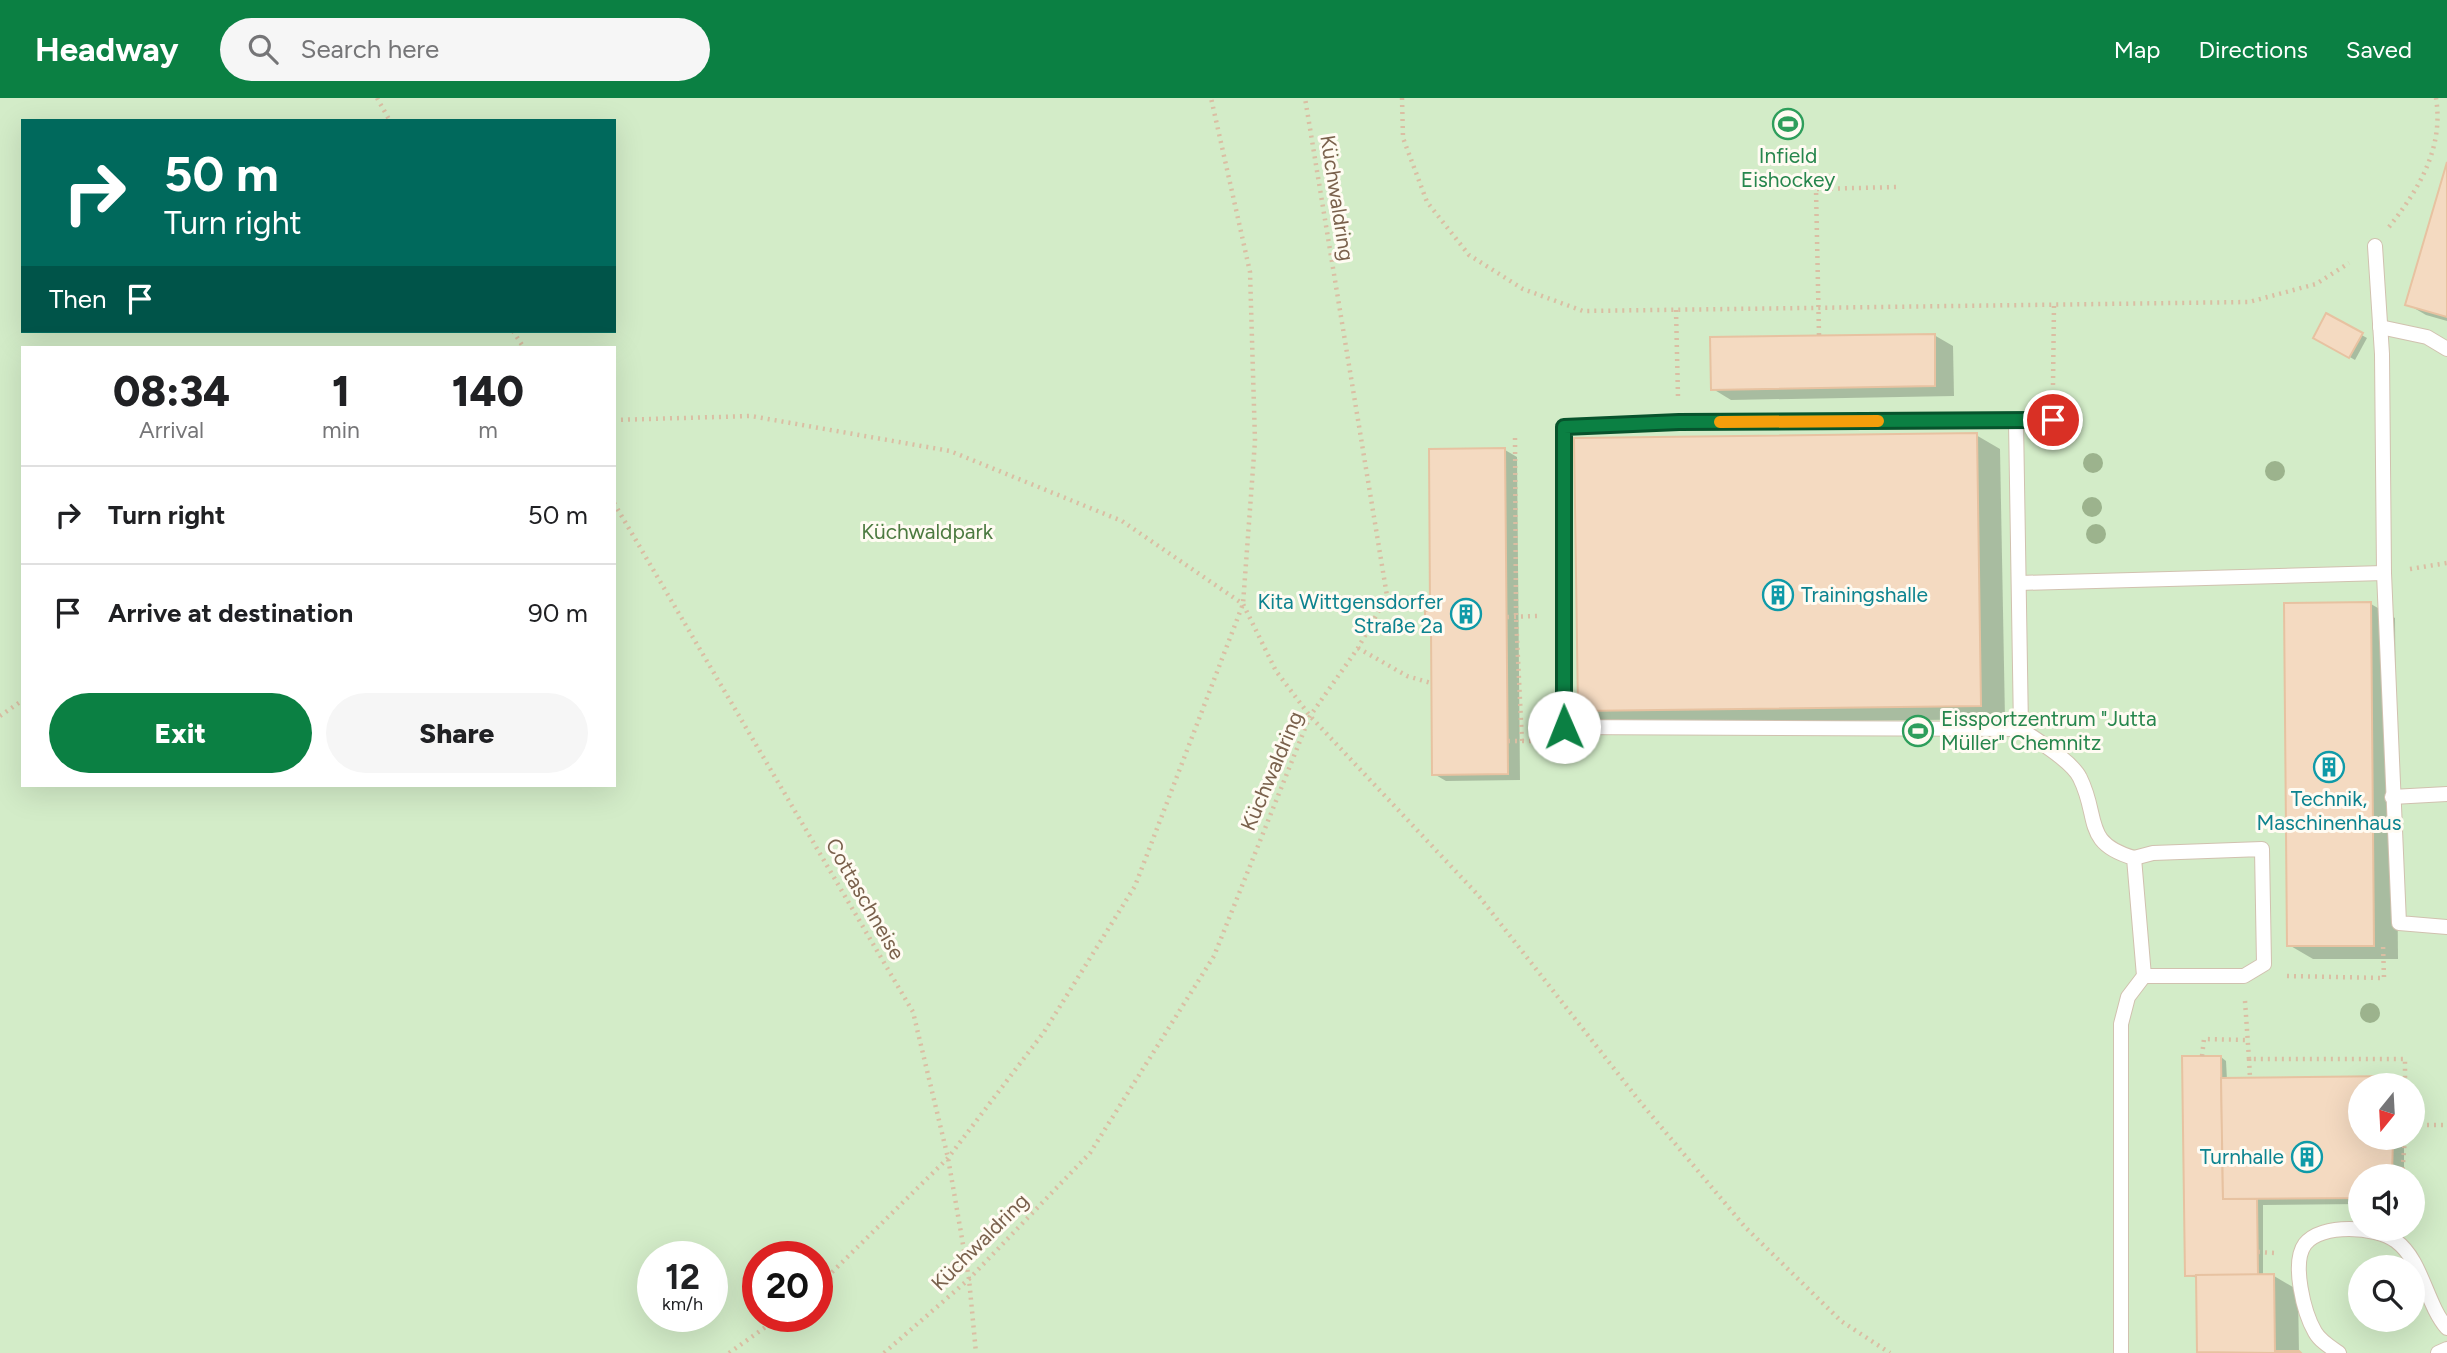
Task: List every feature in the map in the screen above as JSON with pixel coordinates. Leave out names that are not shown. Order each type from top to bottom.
[{"type":"lane","points":[[2375,246],[2380,327],[2384,573],[2399,923],[2447,927]]},
{"type":"lane","points":[[2380,327],[2427,337],[2447,349]]},
{"type":"lane","points":[[2053,411],[2053,420],[1679,422],[1564,427],[1564,727],[2021,729],[2079,776],[2100,842],[2113,852],[2134,859],[2153,853],[2262,849],[2264,964],[2244,976],[2144,976]]},
{"type":"lane","points":[[2015,421],[2021,729]]},
{"type":"lane","points":[[2020,583],[2384,573]]},
{"type":"lane","points":[[2392,797],[2447,794]]},
{"type":"lane","points":[[2121,1353],[2121,1024],[2128,997],[2144,976],[2134,859]]},
{"type":"lane","points":[[2339,1353],[2315,1334],[2302,1302],[2300,1255],[2306,1243],[2319,1234],[2354,1228],[2396,1241],[2412,1263],[2436,1316],[2447,1328]]},
{"type":"lane","points":[[2438,1353],[2447,1349]]},
{"type":"path","points":[[377,98],[389,119]]},
{"type":"path","points":[[833,1271],[948,1158],[1044,1032],[1135,886],[1243,604],[1255,441],[1250,272],[1211,98]]},
{"type":"path","name":"Küchwaldring","points":[[884,1353],[969,1279],[1090,1153],[1214,956],[1310,716],[1358,648],[1387,596],[1304,98]]},
{"type":"path","points":[[1402,98],[1404,138],[1427,202],[1469,255],[1523,289],[1583,311],[2249,302],[2316,284],[2375,246],[2418,190],[2440,124],[2436,98]]},
{"type":"path","points":[[1819,335],[1816,189],[1898,187]]},
{"type":"path","points":[[2052,360],[2054,304]]},
{"type":"path","points":[[1676,310],[1675,360],[1679,422]]},
{"type":"path","points":[[616,420],[751,416],[950,452],[1122,521],[1243,604],[1276,671],[1310,716],[1478,895],[1641,1103],[1745,1227],[1841,1321],[1890,1353]]},
{"type":"path","points":[[1515,438],[1516,617],[1522,742]]},
{"type":"path","name":"Cottaschneise","points":[[616,506],[913,1012],[948,1158],[969,1279],[976,1353]]},
{"type":"path","points":[[2409,569],[2447,564]]},
{"type":"path","points":[[1358,648],[1407,676],[1431,683]]},
{"type":"path","points":[[0,716],[21,701]]},
{"type":"path","points":[[1508,741],[1539,743],[1564,727]]},
{"type":"path","points":[[2250,1078],[2244,976],[2384,978],[2383,944]]},
{"type":"path","points":[[2202,1056],[2204,1039],[2247,1040]]},
{"type":"path","points":[[2249,1059],[2405,1059],[2405,1073]]},
{"type":"path","points":[[2426,1125],[2447,1125]]},
{"type":"path","points":[[729,1353],[759,1332]]},
{"type":"green space","name":"Küchwaldpark","points":[[0,98],[2447,98],[2447,1353],[0,1353]]},
{"type":"building","points":[[2447,162],[2447,317],[2405,305]]},
{"type":"building","points":[[2326,313],[2363,333],[2349,358],[2313,338]]},
{"type":"building","points":[[1935,334],[1935,386],[1711,390],[1710,337]]},
{"type":"building","name":"Trainingshalle","points":[[1977,433],[1981,706],[1578,711],[1574,438]]},
{"type":"building","name":"Kita Wittgensdorfer Straße 2a","points":[[1505,448],[1508,774],[1432,775],[1431,630],[1425,630],[1425,611],[1430,610],[1429,449]]},
{"type":"building","name":"Technik, Maschinenhaus","points":[[2371,602],[2374,946],[2287,946],[2284,603]]},
{"type":"building","points":[[2182,1056],[2221,1056],[2223,1199],[2257,1199],[2258,1275],[2185,1276]]},
{"type":"building","name":"Turnhalle","points":[[2348,1077],[2348,1150],[2393,1150],[2392,1164],[2348,1164],[2348,1198],[2223,1199],[2221,1078]]},
{"type":"building","points":[[2274,1274],[2275,1353],[2197,1352],[2196,1275]]},
{"type":"building","points":[[2299,1351],[2301,1353],[2275,1353]]},
{"type":"slow traffic","points":[[1720,422],[1878,421]]},
{"type":"place","name":"Infield Eishockey","points":[[1788,124]]},
{"type":"place","name":"Trainingshalle","points":[[1778,595]]},
{"type":"place","name":"Kita Wittgensdorfer Straße 2a","points":[[1466,614]]},
{"type":"place","name":"Eissportzentrum \"Jutta Müller\" Chemnitz","points":[[1918,731]]},
{"type":"place","name":"Technik, Maschinenhaus","points":[[2329,767]]},
{"type":"place","name":"Turnhalle","points":[[2307,1157]]},
{"type":"route","points":[[1564,727],[1564,427],[1679,422],[2053,420]]}]
